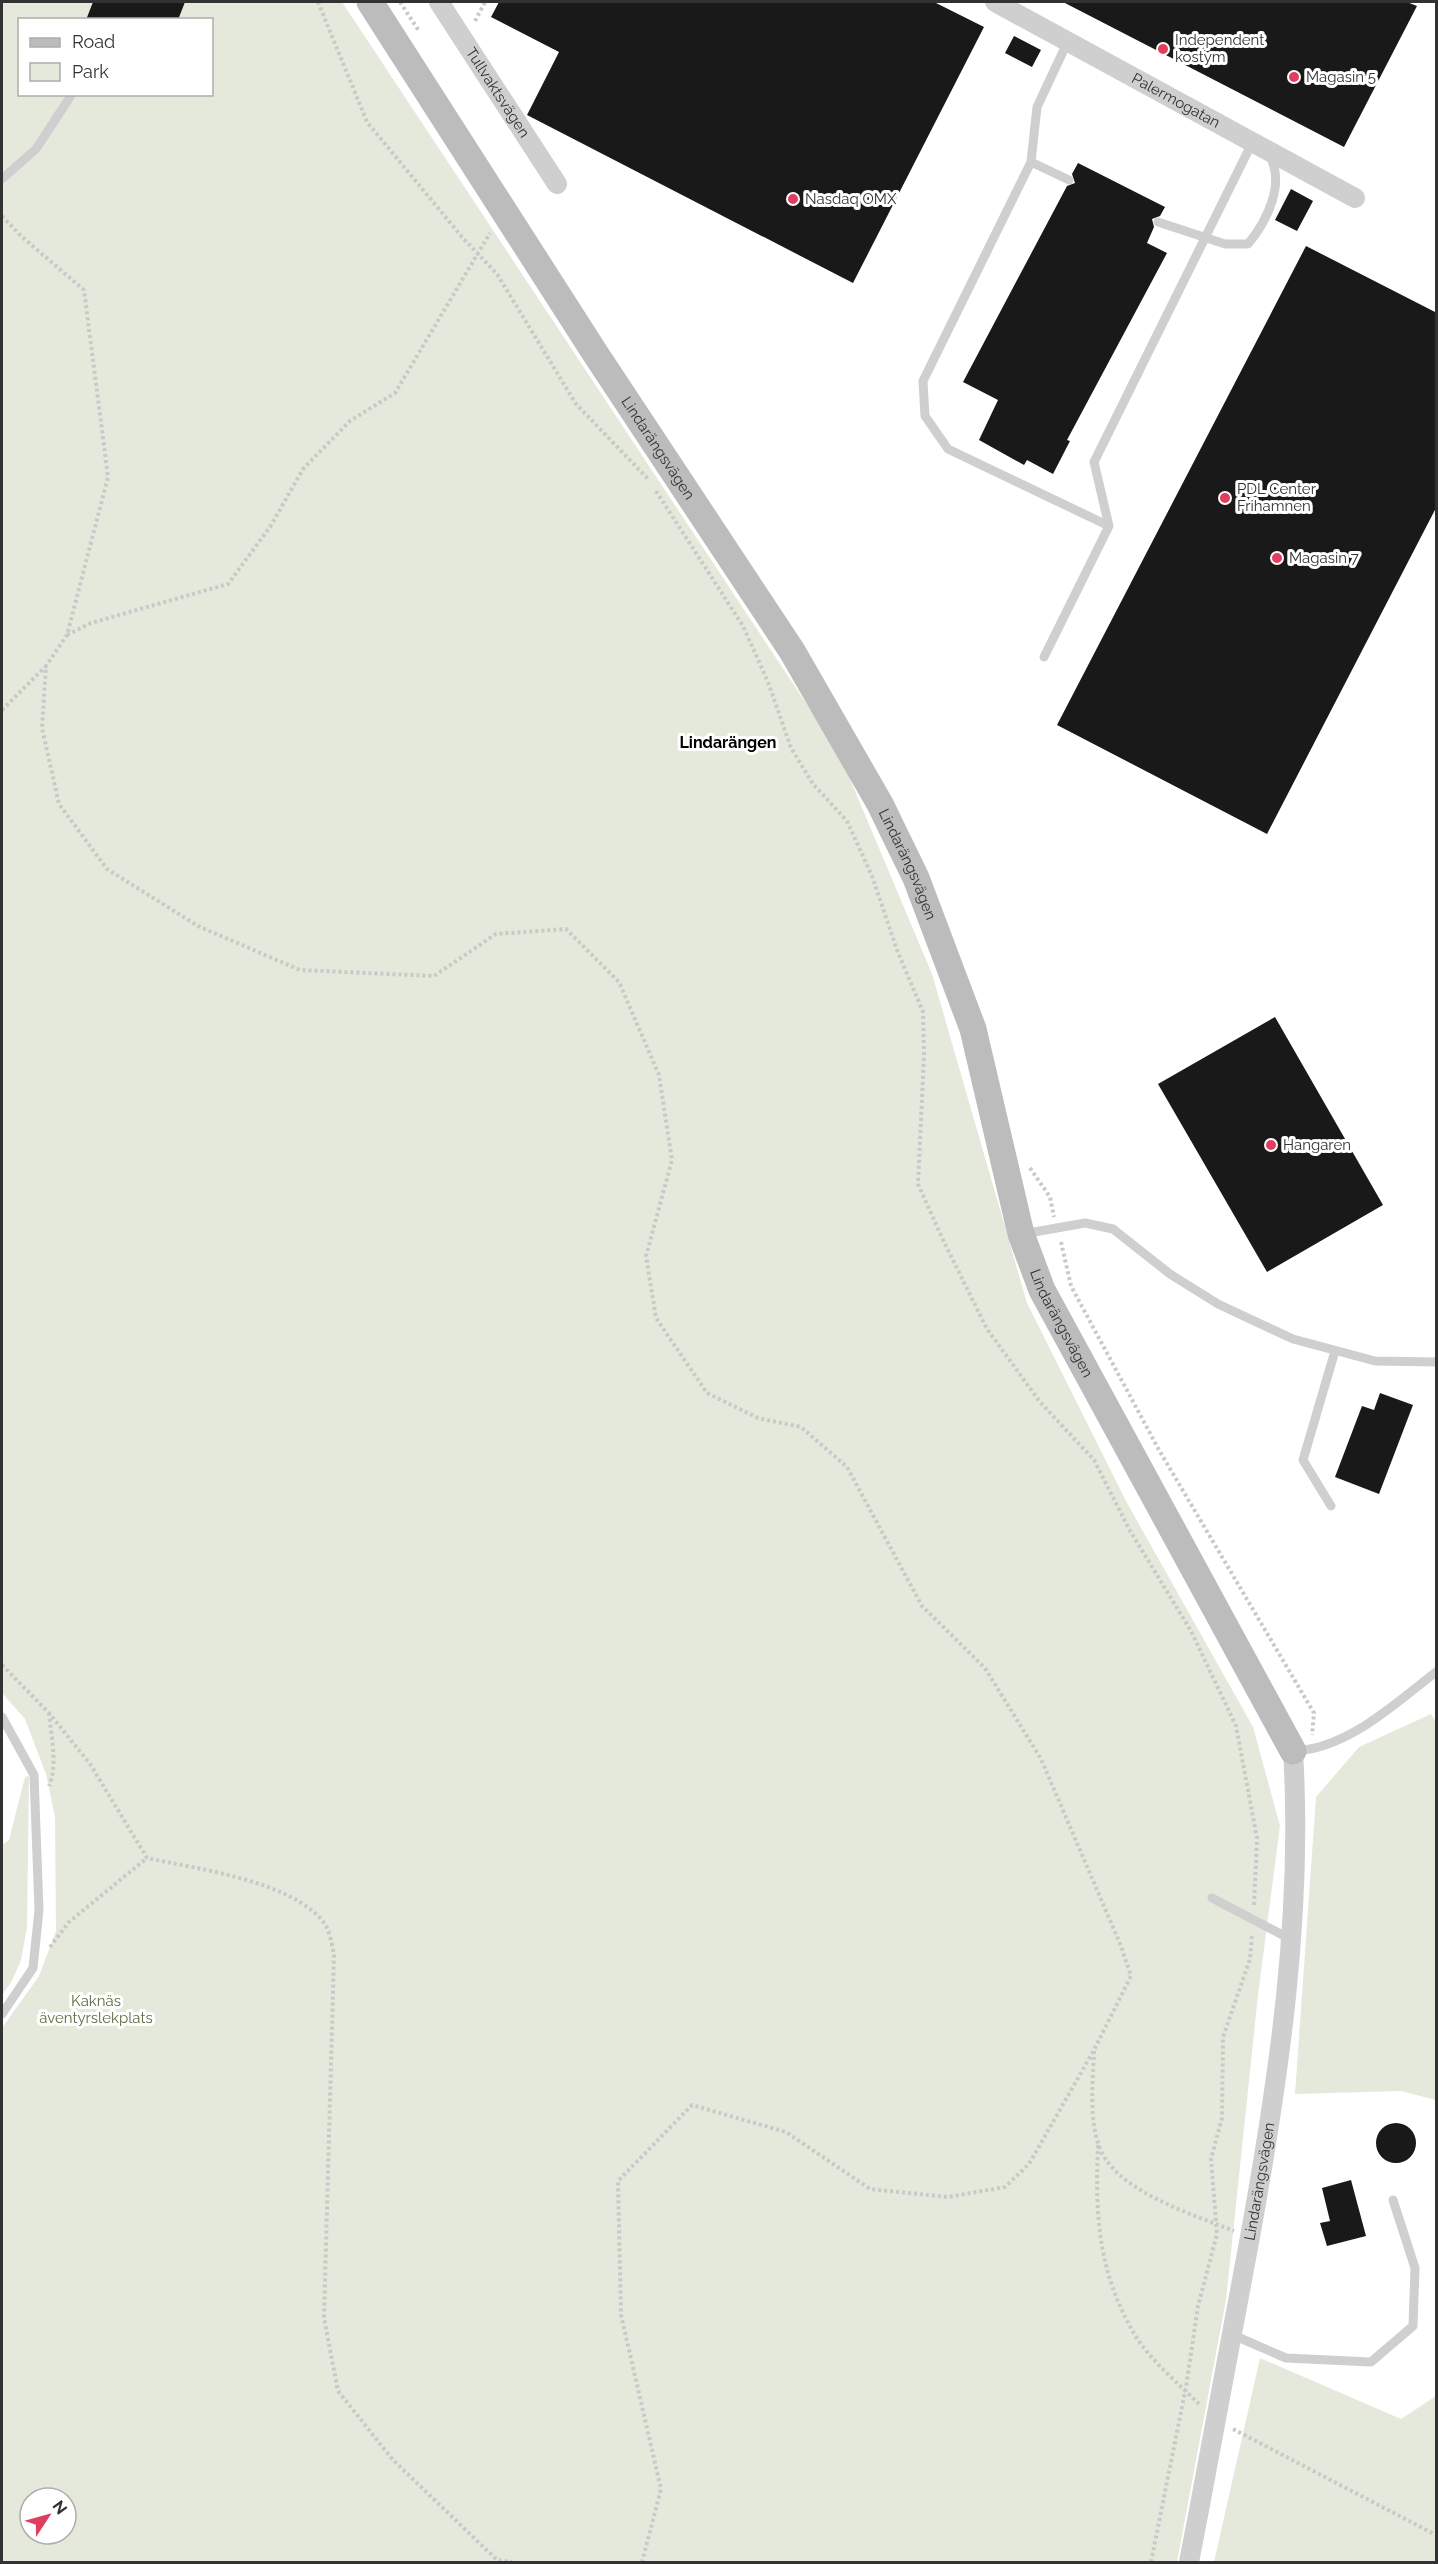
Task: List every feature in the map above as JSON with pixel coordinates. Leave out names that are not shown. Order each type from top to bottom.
[{"type":"street","name":"Lindarängsvägen","points":[[370,2],[505,213],[792,651],[880,804],[916,878],[973,1029],[1021,1234],[1042,1290],[1302,1750],[1295,1796],[1292,1940],[1274,2102],[1233,2335],[1189,2562]]},
{"type":"street","name":"Tullvaktsvägen","points":[[439,2],[557,184]]},
{"type":"street","name":"Palermogatan","points":[[995,2],[1355,198]]},
{"type":"lane","points":[[1068,41],[1037,107],[1031,162],[923,381],[925,417],[948,449],[1109,526]]},
{"type":"lane","points":[[2,179],[36,149],[71,96]]},
{"type":"lane","points":[[1044,657],[1109,526],[1094,462],[1206,237],[1258,144],[1271,158],[1277,176],[1274,195],[1248,244],[1238,246],[1206,237],[1158,222]]},
{"type":"lane","points":[[1031,162],[1069,180]]},
{"type":"lane","points":[[1021,1234],[1085,1223],[1113,1229],[1170,1274],[1218,1304],[1293,1340],[1375,1361],[1437,1362]]},
{"type":"lane","points":[[1331,1506],[1303,1460],[1335,1351]]},
{"type":"lane","points":[[1302,1750],[1365,1726],[1437,1672]]},
{"type":"lane","points":[[2,1717],[34,1775],[39,1910],[33,1968],[2,2014]]},
{"type":"lane","points":[[1212,1898],[1254,1918],[1292,1940]]},
{"type":"lane","points":[[1233,2335],[1286,2358],[1371,2362],[1413,2326],[1414,2268],[1394,2200]]},
{"type":"path","points":[[318,2],[367,122],[497,274],[576,404],[647,477],[743,626],[768,682],[791,748],[813,784],[846,821],[872,876],[897,950],[923,1012],[924,1056],[918,1184],[987,1329],[1040,1402],[1094,1460],[1129,1529],[1191,1631],[1236,1726],[1257,1838],[1250,1959],[1223,2037],[1222,2118],[1211,2159],[1212,2195],[1217,2234],[1198,2306],[1186,2387],[1150,2562]]},
{"type":"path","points":[[67,635],[91,623],[228,584],[270,527],[303,469],[350,421],[395,393],[477,252],[505,213]]},
{"type":"path","points":[[2,216],[21,236],[84,290],[108,477],[67,635],[46,666],[2,710]]},
{"type":"path","points":[[46,666],[42,728],[58,804],[107,869],[198,926],[300,970],[434,976],[496,934],[566,929],[620,982],[659,1075],[672,1160],[646,1256],[656,1318],[707,1393],[758,1418],[801,1427],[848,1467],[922,1606],[985,1668],[1041,1759],[1121,1946],[1131,1976],[1094,2050],[1029,2164],[1005,2187],[948,2197],[870,2189],[786,2132],[692,2105],[618,2181],[621,2315],[661,2489],[642,2562]]},
{"type":"path","name":"Lindarängsvägen","points":[[1057,1226],[1071,1286],[1159,1450],[1314,1713],[1302,1750]]},
{"type":"path","points":[[2,1665],[48,1713],[90,1764],[147,1858],[259,1882],[314,1911],[327,1926],[334,1955],[334,1986],[324,2318],[338,2391],[393,2460],[497,2560],[512,2562]]},
{"type":"path","points":[[35,1816],[52,1780],[48,1713]]},
{"type":"path","points":[[33,1968],[69,1922],[147,1858]]},
{"type":"path","points":[[1094,2050],[1092,2108],[1098,2145],[1114,2170],[1147,2195],[1250,2238]]},
{"type":"green space","name":"Kaknäs äventyrslekplats","points":[[2,2],[342,2],[839,753],[932,974],[1027,1303],[1127,1503],[1253,1727],[1280,1826],[1258,1995],[1226,2300],[1177,2562],[2,2562],[2,2028],[39,1976],[56,1931],[55,1817],[46,1774],[25,1719],[2,1693]]},
{"type":"green space","points":[[1431,1714],[1436,1722],[1436,2100],[1401,2091],[1295,2094],[1316,1797],[1359,1747]]},
{"type":"green space","points":[[29,1776],[27,1927],[21,1960],[12,1981],[2,1995],[2,1845],[9,1840],[25,1777]]},
{"type":"green space","points":[[1260,2358],[1401,2419],[1436,2396],[1436,2562],[1214,2562]]},
{"type":"building","points":[[93,2],[185,2],[179,18],[87,18]]},
{"type":"building","name":"Nasdaq OMX","points":[[499,2],[934,2],[984,27],[853,283],[527,115],[559,52],[491,17]]},
{"type":"building","name":"Magasin 5","points":[[1063,2],[1407,2],[1417,6],[1344,147]]},
{"type":"building","points":[[1014,36],[1041,50],[1032,67],[1005,53]]},
{"type":"building","points":[[1078,163],[1165,207],[1160,216],[1152,219],[1154,227],[1147,243],[1167,253],[1067,440],[1070,441],[1053,474],[1027,460],[1024,465],[979,440],[998,400],[963,382],[1067,186],[1075,183],[1072,174]]},
{"type":"building","points":[[1291,189],[1313,201],[1297,231],[1275,220]]},
{"type":"building","name":"Magasin 7","points":[[1306,246],[1437,313],[1437,506],[1267,834],[1057,725]]},
{"type":"building","name":"Hangaren","points":[[1275,1017],[1383,1205],[1267,1272],[1158,1084]]},
{"type":"building","points":[[1380,1393],[1413,1405],[1379,1494],[1335,1477],[1362,1406],[1374,1410]]},
{"type":"building","points":[[1396,2123],[1404,2124],[1410,2129],[1415,2135],[1415,2151],[1410,2157],[1404,2162],[1396,2163],[1388,2162],[1382,2157],[1377,2151],[1376,2143],[1377,2135],[1382,2129],[1388,2124]]},
{"type":"building","points":[[1351,2180],[1366,2236],[1327,2246],[1320,2223],[1330,2221],[1322,2188]]},
{"type":"place","name":"Independent kostym","points":[[1163,49]]},
{"type":"place","name":"Magasin 5","points":[[1294,77]]},
{"type":"place","name":"Nasdaq OMX","points":[[793,199]]},
{"type":"place","name":"PDL Center Frihamnen","points":[[1225,498]]},
{"type":"place","name":"Magasin 7","points":[[1277,558]]},
{"type":"place","name":"Hangaren","points":[[1271,1145]]},
{"type":"district","name":"Lindarängen","points":[[728,742]]}]
